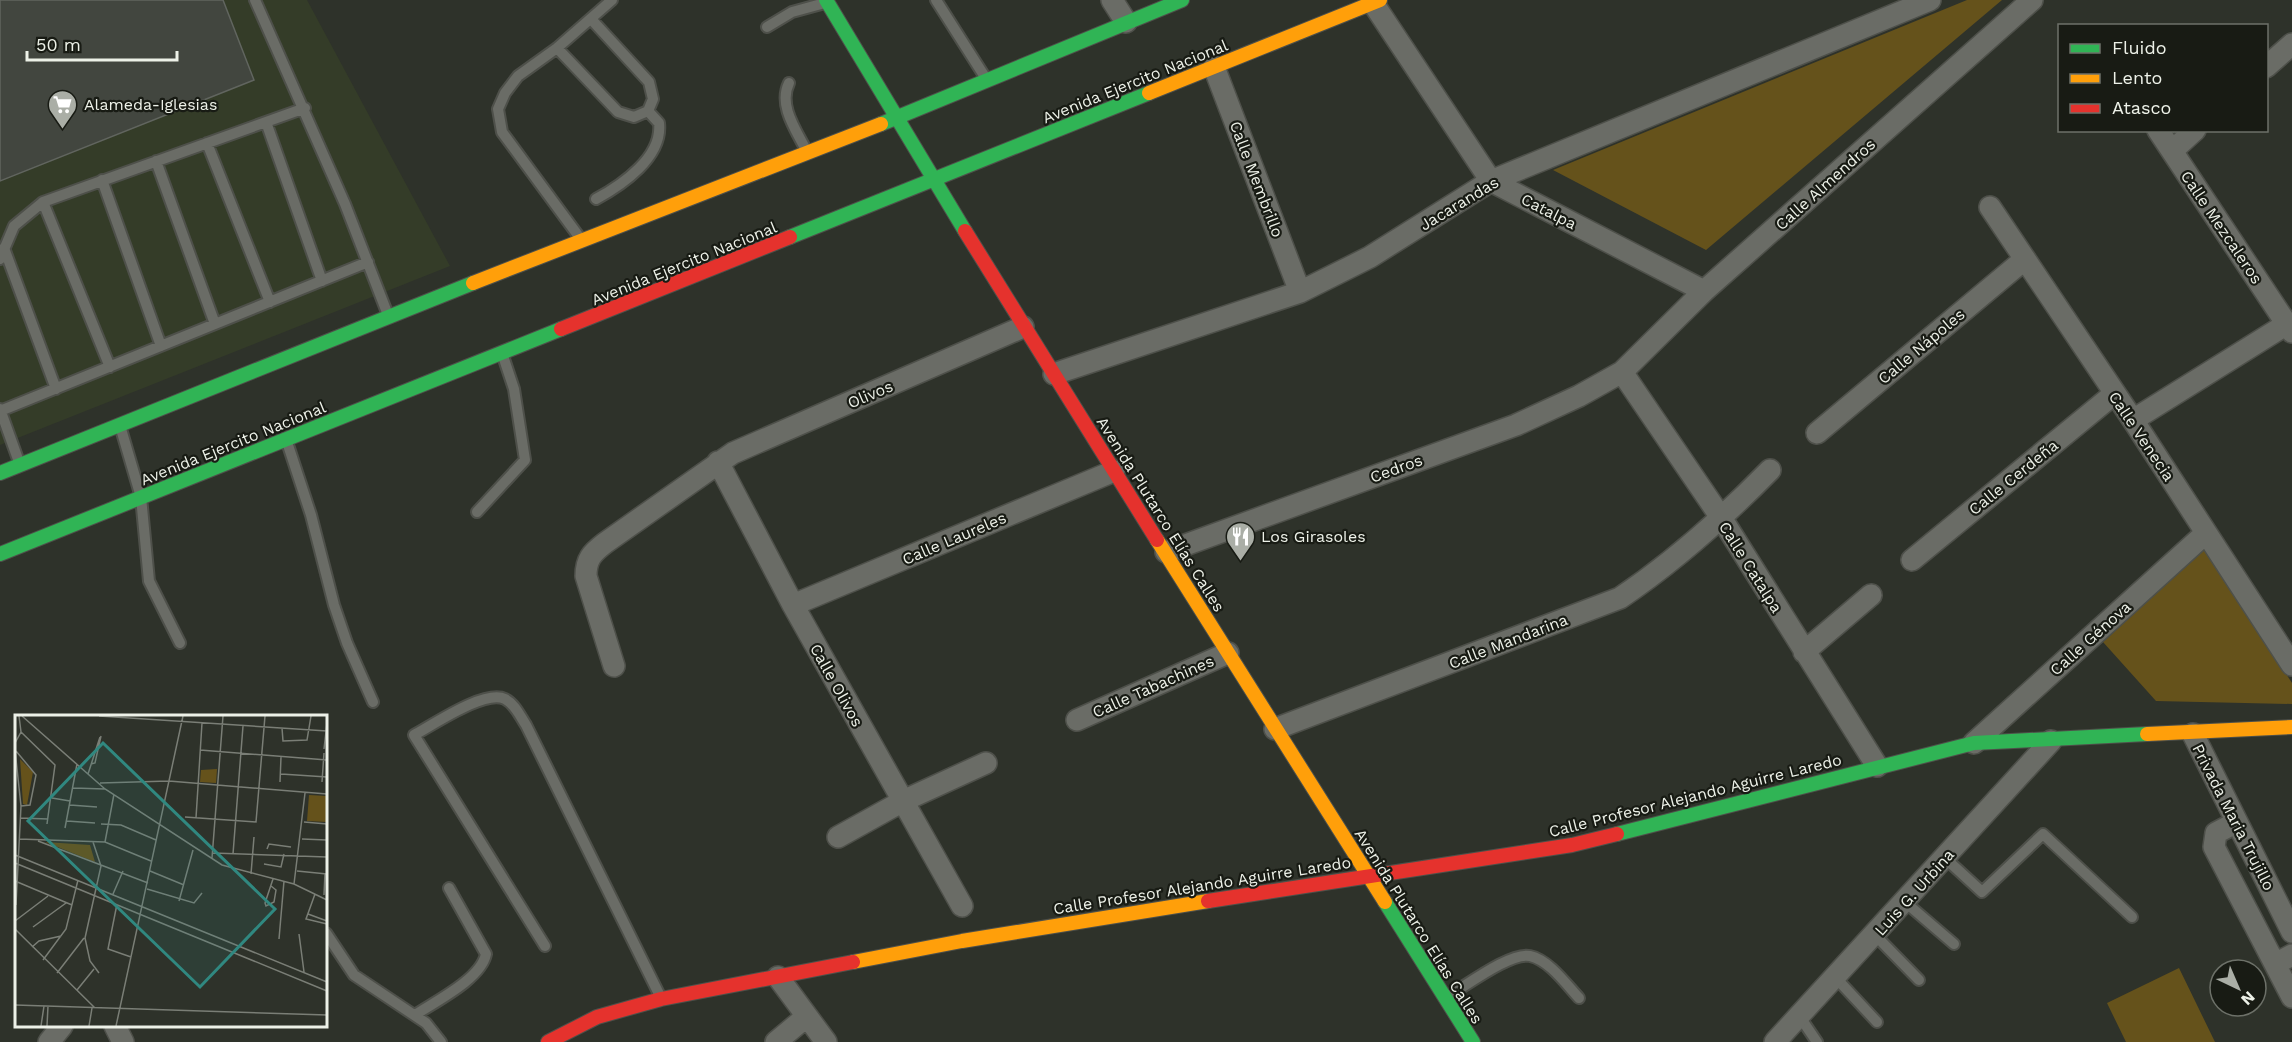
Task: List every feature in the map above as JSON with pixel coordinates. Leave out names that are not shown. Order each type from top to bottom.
[{"type":"main road","points":[[0,473],[581,240],[899,117],[1182,0]]},
{"type":"main road","name":"Avenida Plutarco Elías Calles","points":[[829,1],[1023,327],[1473,1042]]},
{"type":"main road","name":"Avenida Ejercito Nacional","points":[[0,554],[936,180],[1375,1]]},
{"type":"main road","name":"Calle Profesor Alejando Aguirre Laredo","points":[[548,1042],[597,1017],[661,999],[962,941],[1367,875],[1572,845],[1974,743],[2193,734],[2292,727]]},
{"type":"street","points":[[1112,0],[1126,22]]},
{"type":"street","name":"Jacarandas","points":[[1054,374],[1300,292],[1370,257],[1491,181],[1930,0]]},
{"type":"street","name":"Calle Almendros","points":[[1622,372],[1704,291],[2032,0]]},
{"type":"street","name":"Catalpa","points":[[1375,1],[1491,181],[1704,291]]},
{"type":"street","points":[[2268,65],[2292,44]]},
{"type":"street","name":"Calle Membrillo","points":[[1214,67],[1300,292]]},
{"type":"street","name":"Calle Mezcaleros","points":[[2133,420],[2290,328],[2159,132]]},
{"type":"street","points":[[2172,151],[2193,132]]},
{"type":"street","name":"Calle Venecia","points":[[1990,207],[2133,420],[2292,665]]},
{"type":"street","name":"Calle Nápoles","points":[[1817,433],[2025,259]]},
{"type":"street","name":"Olivos","points":[[614,666],[588,584],[586,563],[591,554],[604,543],[718,462],[1023,327]]},
{"type":"street","name":"Calle Catalpa","points":[[1622,372],[1722,519],[1877,766]]},
{"type":"street","name":"Cedros","points":[[1166,552],[1516,425],[1579,396],[1622,372]]},
{"type":"street","name":"Calle Cerdeña","points":[[1912,560],[2114,394]]},
{"type":"street","name":"Calle Olivos","points":[[718,462],[793,605],[962,906]]},
{"type":"street","name":"Calle Mandarina","points":[[1275,729],[1620,597],[1654,575],[1722,519],[1770,470]]},
{"type":"street","name":"Calle Laureles","points":[[793,605],[1114,471]]},
{"type":"street","name":"Calle Génova","points":[[1974,743],[2206,533]]},
{"type":"street","points":[[1804,652],[1871,595]]},
{"type":"street","name":"Calle Tabachines","points":[[1077,720],[1228,653]]},
{"type":"street","name":"Privada Maria Trujillo","points":[[2193,734],[2292,932]]},
{"type":"street","name":"Luis G. Urbina","points":[[1775,1042],[2051,741]]},
{"type":"street","points":[[838,837],[903,801],[986,763]]},
{"type":"street","points":[[2237,822],[2216,833],[2214,847],[2283,960],[2292,997]]},
{"type":"street","points":[[778,977],[826,1042]]},
{"type":"street","points":[[776,1042],[806,1017]]},
{"type":"street","points":[[49,1042],[61,1027]]},
{"type":"street","points":[[116,1027],[123,1042]]},
{"type":"lane","points":[[255,0],[305,108],[389,318]]},
{"type":"lane","points":[[581,240],[502,132],[498,109],[505,93],[518,76],[557,48],[612,0]]},
{"type":"lane","points":[[936,0],[986,80]]},
{"type":"lane","points":[[767,27],[792,12],[829,1]]},
{"type":"lane","points":[[557,48],[618,112],[634,117],[648,111],[653,99],[649,82],[591,19]]},
{"type":"lane","points":[[789,83],[784,92],[785,106],[807,153]]},
{"type":"lane","points":[[56,389],[2,254],[14,226],[43,202],[305,108]]},
{"type":"lane","points":[[596,200],[623,183],[657,144],[659,123],[648,111]]},
{"type":"lane","points":[[266,122],[322,281]]},
{"type":"lane","points":[[207,143],[270,302]]},
{"type":"lane","points":[[156,161],[215,324]]},
{"type":"lane","points":[[102,180],[161,346]]},
{"type":"lane","points":[[43,202],[110,367]]},
{"type":"lane","points":[[20,465],[0,410],[368,262]]},
{"type":"lane","points":[[477,512],[525,460],[514,389],[502,353]]},
{"type":"lane","points":[[120,426],[141,497],[149,581],[180,643]]},
{"type":"lane","points":[[286,439],[312,515],[334,605],[347,643],[373,702]]},
{"type":"lane","points":[[545,946],[414,735],[475,702],[494,697],[505,699],[513,705],[526,725],[571,819],[654,979],[661,999]]},
{"type":"lane","points":[[1945,858],[1982,892],[2043,834],[2132,917]]},
{"type":"lane","points":[[415,1015],[470,978],[484,963],[486,954],[449,888]]},
{"type":"lane","points":[[1905,902],[1954,944]]},
{"type":"lane","points":[[327,934],[354,975],[426,1023],[441,1042]]},
{"type":"lane","points":[[1875,934],[1919,980]]},
{"type":"lane","points":[[1445,998],[1515,957],[1530,956],[1549,967],[1579,998]]},
{"type":"lane","points":[[1836,978],[1877,1022]]},
{"type":"lane","points":[[1800,1017],[1817,1042]]},
{"type":"shaded area","name":"Alameda-Iglesias","points":[[0,0],[307,0],[450,266],[0,445]]},
{"type":"shaded area","points":[[1967,0],[2002,0],[1706,250],[1553,170]]},
{"type":"shaded area","points":[[2205,549],[2292,683],[2292,704],[2156,701],[2103,642]]},
{"type":"shaded area","points":[[2179,968],[2215,1042],[2126,1042],[2107,1003]]},
{"type":"building","name":"Alameda-Iglesias","points":[[0,0],[223,0],[254,80],[0,181]]},
{"type":"traffic: fast","points":[[826,0],[965,231]]},
{"type":"traffic: fast","points":[[881,124],[1182,0]]},
{"type":"traffic: fast","points":[[790,237],[1149,93]]},
{"type":"traffic: fast","points":[[0,473],[473,283]]},
{"type":"traffic: fast","points":[[0,554],[561,329]]},
{"type":"traffic: fast","points":[[1617,834],[1974,743],[2147,734]]},
{"type":"traffic: fast","points":[[1385,902],[1473,1042]]},
{"type":"traffic: slow","points":[[1149,93],[1380,0]]},
{"type":"traffic: slow","points":[[473,283],[881,124]]},
{"type":"traffic: slow","points":[[1157,540],[1385,902]]},
{"type":"traffic: slow","points":[[2147,734],[2292,727]]},
{"type":"traffic: slow","points":[[853,962],[962,941],[1208,901]]},
{"type":"traffic: jam","points":[[965,231],[1157,540]]},
{"type":"traffic: jam","points":[[561,329],[790,237]]},
{"type":"traffic: jam","points":[[1208,901],[1572,845],[1617,834]]},
{"type":"traffic: jam","points":[[548,1042],[597,1017],[661,999],[853,962]]},
{"type":"place","name":"Alameda-Iglesias","points":[[63,130]]},
{"type":"place","name":"Los Girasoles","points":[[1240,562]]}]
